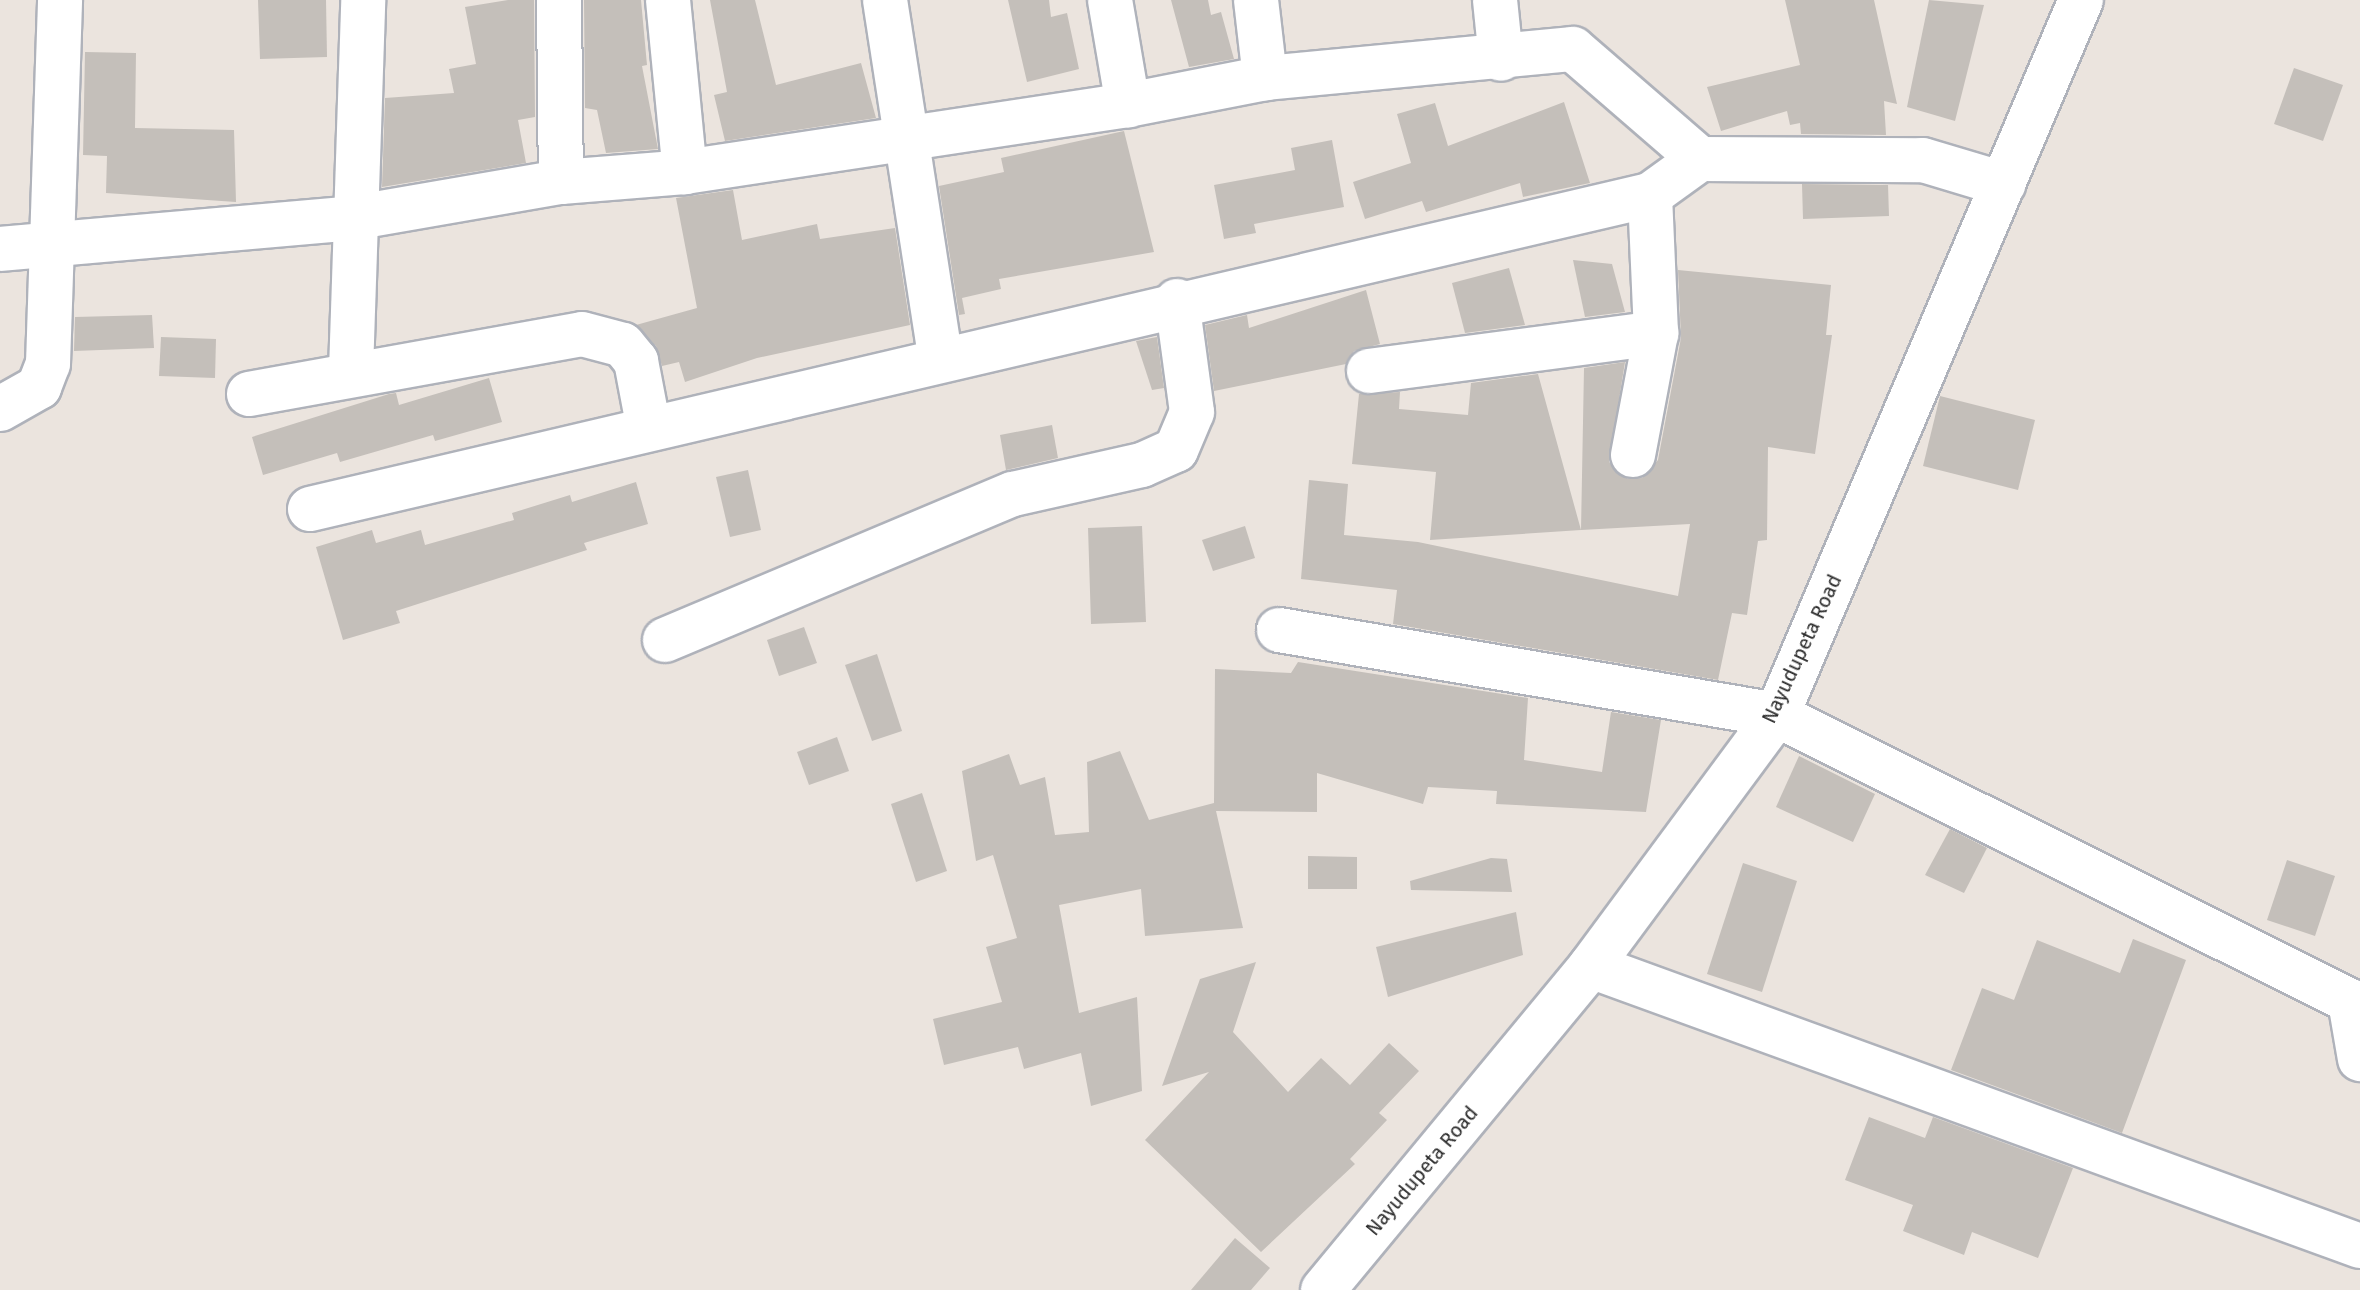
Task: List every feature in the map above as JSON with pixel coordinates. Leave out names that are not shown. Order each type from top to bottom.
[{"type":"street","points":[[0,409],[27,398],[45,375],[60,0]]},
{"type":"street","points":[[351,371],[352,218],[363,0]]},
{"type":"street","points":[[559,0],[561,182]]},
{"type":"street","points":[[668,0],[685,172]]},
{"type":"street","points":[[885,0],[941,360]]},
{"type":"street","points":[[1110,0],[1128,105]]},
{"type":"street","points":[[1256,0],[1265,78]]},
{"type":"street","points":[[1495,0],[1501,59]]},
{"type":"street","name":"Nayudupeta Road","points":[[1323,1290],[1591,966],[1777,715],[2081,0]]},
{"type":"street","points":[[0,249],[352,218],[561,182],[685,172],[1128,105],[1265,78],[1501,59],[1573,49],[1700,159]]},
{"type":"street","points":[[310,509],[1177,301],[1650,195],[1700,159],[1923,160],[2003,184]]},
{"type":"street","points":[[1633,455],[1656,333],[1650,195]]},
{"type":"street","points":[[665,640],[1013,494],[1142,465],[1176,450],[1192,412],[1177,301]]},
{"type":"street","points":[[1369,371],[1656,333]]},
{"type":"street","points":[[249,394],[351,371],[553,336],[607,337],[636,361],[649,429]]},
{"type":"street","points":[[1279,630],[1777,715],[2350,1001],[2360,1059]]},
{"type":"street","points":[[1591,966],[2360,1246]]},
{"type":"building","points":[[258,0],[326,0],[327,57],[260,59]]},
{"type":"building","points":[[508,0],[534,0],[535,117],[518,120],[526,163],[382,187],[385,98],[454,93],[449,69],[476,64],[465,7]]},
{"type":"building","points":[[584,0],[641,0],[647,65],[642,66],[658,149],[606,153],[597,110],[585,108]]},
{"type":"building","points":[[710,0],[755,0],[776,85],[861,63],[876,118],[725,141],[714,95],[727,92]]},
{"type":"building","points":[[1008,0],[1049,0],[1051,17],[1067,13],[1079,69],[1027,82]]},
{"type":"building","points":[[1171,0],[1208,0],[1211,15],[1221,12],[1234,59],[1189,67]]},
{"type":"building","points":[[1785,0],[1874,0],[1897,104],[1884,101],[1886,135],[1801,134],[1800,123],[1790,125],[1787,111],[1721,131],[1707,87],[1800,65]]},
{"type":"building","points":[[1929,0],[1984,5],[1955,121],[1907,107]]},
{"type":"building","points":[[85,52],[136,53],[135,128],[234,130],[236,202],[106,193],[107,156],[83,155]]},
{"type":"building","points":[[2294,68],[2343,85],[2323,141],[2274,124]]},
{"type":"building","points":[[1564,102],[1590,183],[1523,197],[1520,183],[1426,212],[1422,201],[1365,219],[1353,182],[1411,163],[1397,114],[1435,103],[1448,146]]},
{"type":"building","points":[[1124,131],[1154,252],[999,279],[1001,289],[962,298],[965,314],[959,315],[939,186],[1004,172],[1001,158]]},
{"type":"building","points":[[1332,140],[1344,207],[1254,224],[1256,233],[1224,239],[1214,185],[1295,170],[1291,148]]},
{"type":"building","points":[[1802,184],[1888,185],[1889,216],[1803,219]]},
{"type":"building","points":[[733,190],[742,240],[817,224],[820,239],[895,228],[910,325],[757,358],[685,382],[679,362],[662,366],[656,346],[636,325],[697,308],[676,198]]},
{"type":"building","points":[[1573,260],[1612,264],[1625,312],[1585,317]]},
{"type":"building","points":[[1509,268],[1525,325],[1465,333],[1452,283]]},
{"type":"building","points":[[1678,270],[1831,285],[1826,335],[1832,335],[1815,454],[1768,447],[1767,540],[1758,541],[1747,615],[1732,613],[1718,680],[1393,624],[1397,590],[1301,579],[1309,480],[1348,484],[1344,535],[1418,542],[1678,596],[1690,524],[1581,530],[1584,368],[1625,362],[1609,462],[1628,479],[1642,478],[1658,460],[1681,338]]},
{"type":"building","points":[[1366,290],[1380,344],[1354,351],[1346,364],[1214,391],[1205,325],[1247,315],[1249,328]]},
{"type":"building","points":[[152,315],[154,348],[74,351],[75,317]]},
{"type":"building","points":[[161,337],[216,339],[215,378],[159,376]]},
{"type":"building","points":[[1157,337],[1164,388],[1152,390],[1136,341]]},
{"type":"building","points":[[1538,374],[1581,530],[1430,540],[1436,472],[1352,464],[1359,394],[1400,392],[1399,409],[1468,415],[1471,383]]},
{"type":"building","points":[[489,378],[502,422],[435,441],[433,435],[340,462],[337,453],[263,475],[252,437],[389,394],[396,393],[399,405]]},
{"type":"building","points":[[1940,396],[2035,420],[2018,490],[1923,466]]},
{"type":"building","points":[[1052,425],[1058,458],[1006,470],[1000,435]]},
{"type":"building","points":[[748,470],[761,530],[730,537],[716,477]]},
{"type":"building","points":[[636,482],[648,524],[584,543],[587,550],[396,611],[400,623],[343,640],[316,547],[372,530],[376,543],[421,530],[425,545],[514,520],[512,513],[570,495],[572,502]]},
{"type":"building","points":[[1142,526],[1146,622],[1091,624],[1088,528]]},
{"type":"building","points":[[1245,526],[1255,558],[1213,571],[1202,540]]},
{"type":"building","points":[[804,627],[817,663],[779,676],[767,640]]},
{"type":"building","points":[[877,654],[902,731],[872,741],[845,665]]},
{"type":"building","points":[[1298,662],[1528,698],[1524,760],[1602,772],[1611,712],[1661,720],[1646,812],[1496,804],[1497,791],[1428,787],[1423,804],[1317,773],[1317,812],[1216,811],[1243,928],[1145,936],[1141,889],[1059,905],[1079,1013],[1137,997],[1142,1091],[1091,1106],[1081,1053],[1024,1069],[1018,1047],[944,1065],[933,1019],[1002,1002],[986,947],[1017,938],[993,855],[976,861],[962,771],[1009,754],[1020,785],[1045,777],[1055,835],[1089,832],[1087,762],[1120,751],[1149,820],[1214,803],[1215,669],[1291,673]]},
{"type":"building","points":[[837,737],[849,771],[809,785],[797,752]]},
{"type":"building","points":[[1799,756],[1875,794],[1853,842],[1776,807]]},
{"type":"building","points":[[922,793],[947,871],[916,882],[891,804]]},
{"type":"building","points":[[1950,829],[1987,848],[1964,893],[1925,875]]},
{"type":"building","points":[[1308,856],[1357,857],[1357,889],[1308,889]]},
{"type":"building","points":[[1491,858],[1507,859],[1512,892],[1411,890],[1410,881]]},
{"type":"building","points":[[2287,860],[2335,876],[2315,936],[2267,920]]},
{"type":"building","points":[[1743,863],[1797,881],[1762,992],[1707,974]]},
{"type":"building","points":[[1516,912],[1523,955],[1388,997],[1376,947]]},
{"type":"building","points":[[2133,939],[2186,960],[2122,1133],[1951,1070],[1982,988],[2014,1000],[2037,940],[2120,973]]},
{"type":"building","points":[[1256,962],[1233,1032],[1288,1092],[1321,1058],[1350,1085],[1389,1043],[1419,1071],[1379,1113],[1387,1120],[1350,1159],[1355,1164],[1261,1252],[1145,1140],[1209,1072],[1162,1086],[1200,979]]},
{"type":"building","points":[[1869,1117],[1925,1138],[1933,1117],[2073,1168],[2038,1258],[1972,1232],[1964,1255],[1903,1231],[1913,1205],[1845,1180]]},
{"type":"building","points":[[1235,1238],[1270,1268],[1251,1290],[1191,1290]]}]
